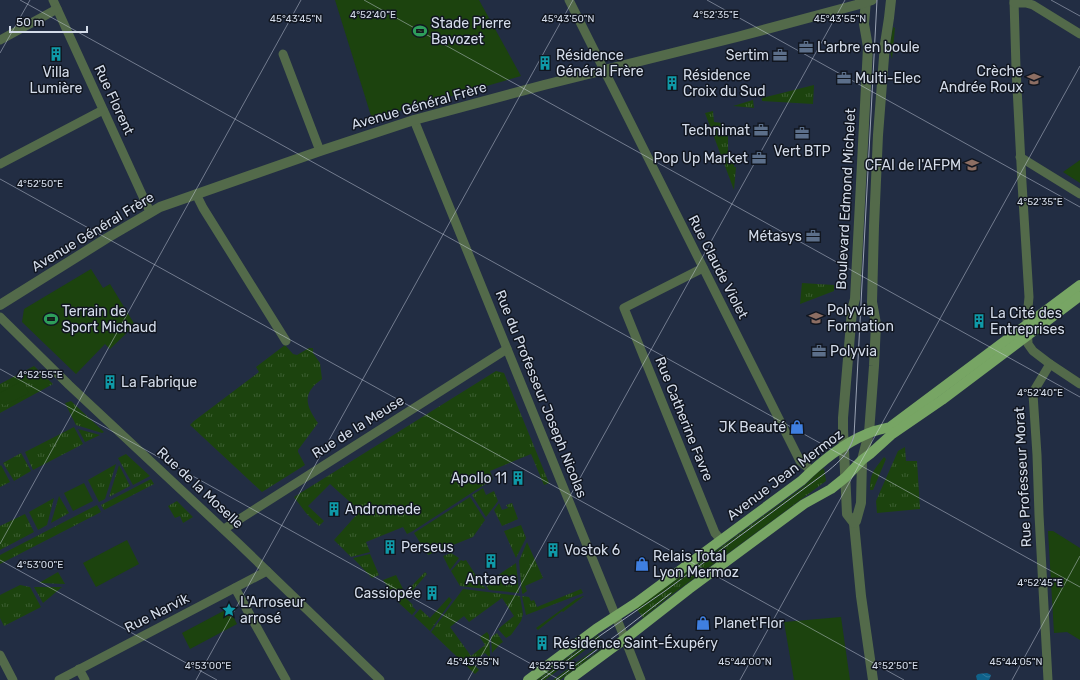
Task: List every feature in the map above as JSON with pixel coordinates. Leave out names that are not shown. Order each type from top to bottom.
[{"type":"main road","name":"Avenue Jean Mermoz","points":[[528,680],[801,481],[826,459],[844,446],[869,433],[890,427],[1080,285]]},
{"type":"main road","points":[[568,680],[610,648],[625,639],[731,557],[804,504],[831,489],[891,435],[942,400],[1080,296]]},
{"type":"street","name":"Rue Florent","points":[[53,0],[150,212]]},
{"type":"street","name":"Rue Claude Violet","points":[[569,0],[800,461],[812,471]]},
{"type":"street","name":"Boulevard Edmond Michelet","points":[[868,1],[864,24],[868,47],[856,299],[852,310],[843,418],[847,514],[854,523],[856,521],[861,503],[862,460],[869,433],[876,324],[872,302],[878,150],[885,44],[891,0]]},
{"type":"street","name":"Avenue Général Frère","points":[[0,305],[150,212],[196,194],[414,120],[544,85],[737,37],[868,1]]},
{"type":"street","points":[[1080,34],[1033,5],[1014,1],[1020,157],[1030,297],[1028,344],[1033,351],[1080,384]]},
{"type":"street","points":[[0,40],[57,9]]},
{"type":"street","points":[[283,54],[320,151]]},
{"type":"street","points":[[0,164],[103,110]]},
{"type":"street","name":"Rue du Professeur Joseph Nicolas","points":[[414,120],[641,680]]},
{"type":"street","points":[[1020,157],[1080,194]]},
{"type":"street","points":[[196,194],[203,208],[286,341]]},
{"type":"street","name":"Rue Catherine Favre","points":[[703,268],[624,308],[715,533],[721,540]]},
{"type":"street","name":"Rue de la Moselle","points":[[0,317],[69,385],[224,530],[380,680]]},
{"type":"street","name":"Rue de la Meuse","points":[[224,530],[507,349]]},
{"type":"street","name":"Rue Professeur Morat","points":[[1048,680],[1033,394],[1050,364]]},
{"type":"street","points":[[854,523],[861,596],[873,680]]},
{"type":"street","name":"Rue Narvik","points":[[59,680],[267,571]]},
{"type":"street","points":[[235,588],[286,680]]},
{"type":"street","points":[[0,655],[13,680]]},
{"type":"street","points":[[79,669],[85,680]]},
{"type":"green space","name":"Stade Pierre Bavozet","points":[[335,0],[479,0],[521,76],[372,119]]},
{"type":"green space","points":[[893,27],[895,28],[892,59],[889,48]]},
{"type":"green space","points":[[814,85],[813,104],[762,101],[762,98]]},
{"type":"green space","points":[[753,100],[754,108],[733,106]]},
{"type":"green space","points":[[713,111],[714,122],[722,123],[721,134],[728,135],[728,157],[735,157],[734,167],[736,167],[734,190],[705,113]]},
{"type":"green space","points":[[1080,160],[1080,183],[1063,172]]},
{"type":"green space","name":"Terrain de Sport Michaud","points":[[91,269],[103,288],[110,284],[135,325],[110,349],[105,344],[76,374],[22,322],[24,309]]},
{"type":"green space","points":[[802,283],[834,285],[834,291],[800,304]]},
{"type":"green space","points":[[285,345],[293,354],[297,355],[309,348],[313,348],[313,353],[320,363],[322,379],[311,389],[308,400],[310,410],[318,423],[298,450],[305,465],[262,492],[190,425],[259,372],[256,367]]},
{"type":"green space","points":[[34,366],[53,384],[0,413],[0,384]]},
{"type":"green space","points":[[496,371],[504,373],[549,483],[544,485],[531,454],[490,471],[493,479],[413,531],[407,534],[403,527],[366,542],[370,552],[351,557],[334,540],[360,511],[330,484],[308,506],[324,521],[319,526],[306,513],[294,497]]},
{"type":"green space","points":[[22,381],[29,393],[4,406],[0,400],[0,393]]},
{"type":"green space","points":[[71,401],[104,432],[102,433],[76,425],[65,403]]},
{"type":"green space","points":[[74,427],[83,444],[33,470],[25,452]]},
{"type":"green space","points":[[78,429],[100,435],[85,442]]},
{"type":"green space","points":[[905,447],[906,461],[917,461],[920,509],[877,513],[876,501],[898,451]]},
{"type":"green space","points":[[21,453],[31,471],[14,481],[3,463]]},
{"type":"green space","points":[[126,454],[150,476],[133,485],[118,458]]},
{"type":"green space","points":[[884,457],[886,459],[873,490],[870,490],[873,472]]},
{"type":"green space","points":[[116,464],[105,499],[99,502],[88,480]]},
{"type":"green space","points":[[1,465],[10,482],[0,487],[0,466]]},
{"type":"green space","points":[[119,465],[130,486],[109,497]]},
{"type":"green space","points":[[824,468],[826,481],[670,596],[643,618],[636,608],[803,487]]},
{"type":"green space","points":[[151,479],[154,484],[104,510],[101,505]]},
{"type":"green space","points":[[84,483],[93,501],[73,511],[64,493]]},
{"type":"green space","points":[[483,488],[486,495],[494,491],[498,501],[486,517],[472,495]]},
{"type":"green space","points":[[59,496],[69,513],[51,523]]},
{"type":"green space","points":[[470,497],[485,520],[473,537],[428,555],[414,533]]},
{"type":"green space","points":[[54,498],[47,525],[38,530],[29,512]]},
{"type":"green space","points":[[177,501],[193,517],[183,523],[180,516],[175,518],[168,506]]},
{"type":"green space","points":[[499,503],[502,510],[508,508],[506,505],[512,503],[518,519],[502,526],[494,510]]},
{"type":"green space","points":[[97,505],[101,512],[0,564],[0,555]]},
{"type":"green space","points":[[25,514],[34,532],[0,550],[0,526]]},
{"type":"green space","points":[[521,525],[526,538],[516,558],[504,531]]},
{"type":"green space","points":[[1048,531],[1053,531],[1080,548],[1080,640],[1067,632],[1054,633]]},
{"type":"green space","points":[[127,540],[139,564],[96,587],[83,563]]},
{"type":"green space","points":[[527,542],[543,578],[525,586],[527,591],[523,594],[519,561]]},
{"type":"green space","points":[[451,553],[459,558],[450,570],[443,556]]},
{"type":"green space","points":[[370,554],[379,575],[372,578],[353,558]]},
{"type":"green space","points":[[461,560],[466,560],[486,589],[460,586],[451,571]]},
{"type":"green space","points":[[516,563],[519,593],[489,590],[485,584]]},
{"type":"green space","points":[[58,572],[65,584],[39,583]]},
{"type":"green space","points":[[425,572],[427,574],[406,598],[416,610],[412,615],[400,604],[383,580],[396,575],[405,593]]},
{"type":"green space","points":[[20,585],[30,587],[41,607],[4,626],[0,618],[0,595]]},
{"type":"green space","points":[[34,587],[62,587],[43,603]]},
{"type":"green space","points":[[463,589],[520,596],[523,614],[521,621],[511,635],[506,638],[498,629],[514,616],[502,598],[469,622],[464,616],[450,627],[471,656],[485,645],[480,637],[487,632],[489,635],[490,655],[489,657],[485,653],[472,662],[479,670],[475,674],[431,632]]},
{"type":"green space","points":[[581,589],[583,593],[526,615],[522,596],[529,597],[531,601],[534,600],[537,607]]},
{"type":"green space","points":[[583,596],[538,630],[536,628],[576,599]]},
{"type":"green space","points":[[449,597],[452,600],[430,631],[414,616],[420,609],[430,618]]},
{"type":"green space","points":[[229,608],[237,624],[190,649],[182,633]]},
{"type":"green space","points":[[841,617],[850,680],[794,680],[784,622]]},
{"type":"green space","points":[[497,633],[503,642],[492,653],[491,637]]},
{"type":"green space","points":[[598,635],[600,639],[545,680],[537,680]]},
{"type":"green space","points":[[603,643],[586,657],[587,659],[606,646],[560,680],[553,680]]},
{"type":"water","points":[[987,673],[991,675],[989,680],[977,680],[976,676],[978,674]]},
{"type":"tram line","points":[[541,680],[828,471],[841,460],[850,447],[854,436],[877,0]]},
{"type":"tram line","points":[[556,680],[671,593]]},
{"type":"place","name":"Stade Pierre Bavozet","points":[[420,31]]},
{"type":"place","name":"L'arbre en boule","points":[[806,47]]},
{"type":"place","name":"Villa Lumière","points":[[56,54]]},
{"type":"place","name":"Sertim","points":[[780,55]]},
{"type":"place","name":"Résidence Général Frère","points":[[545,63]]},
{"type":"place","name":"Multi-Elec","points":[[844,78]]},
{"type":"place","name":"Crèche Andrée Roux","points":[[1034,79]]},
{"type":"place","name":"Résidence Croix du Sud","points":[[672,83]]},
{"type":"place","name":"Technimat","points":[[761,130]]},
{"type":"place","name":"Vert BTP","points":[[802,133]]},
{"type":"place","name":"Pop Up Market","points":[[759,158]]},
{"type":"place","name":"CFAI de l'AFPM","points":[[972,165]]},
{"type":"place","name":"Métasys","points":[[813,236]]},
{"type":"place","name":"Polyvia Formation","points":[[816,318]]},
{"type":"place","name":"Terrain de Sport Michaud","points":[[51,319]]},
{"type":"place","name":"La Cité des Entreprises","points":[[979,321]]},
{"type":"place","name":"Polyvia","points":[[819,351]]},
{"type":"place","name":"La Fabrique","points":[[110,382]]},
{"type":"place","name":"JK Beauté","points":[[797,427]]},
{"type":"place","name":"Apollo 11","points":[[518,478]]},
{"type":"place","name":"Andromede","points":[[334,509]]},
{"type":"place","name":"Perseus","points":[[390,547]]},
{"type":"place","name":"Vostok 6","points":[[553,550]]},
{"type":"place","name":"Antares","points":[[491,561]]},
{"type":"place","name":"Relais Total Lyon Mermoz","points":[[642,564]]},
{"type":"place","name":"Cassiopée","points":[[432,593]]},
{"type":"place","name":"L'Arroseur arrosé","points":[[229,610]]},
{"type":"place","name":"Planet'Flor","points":[[703,623]]},
{"type":"place","name":"Résidence Saint-Éxupéry","points":[[542,643]]}]
